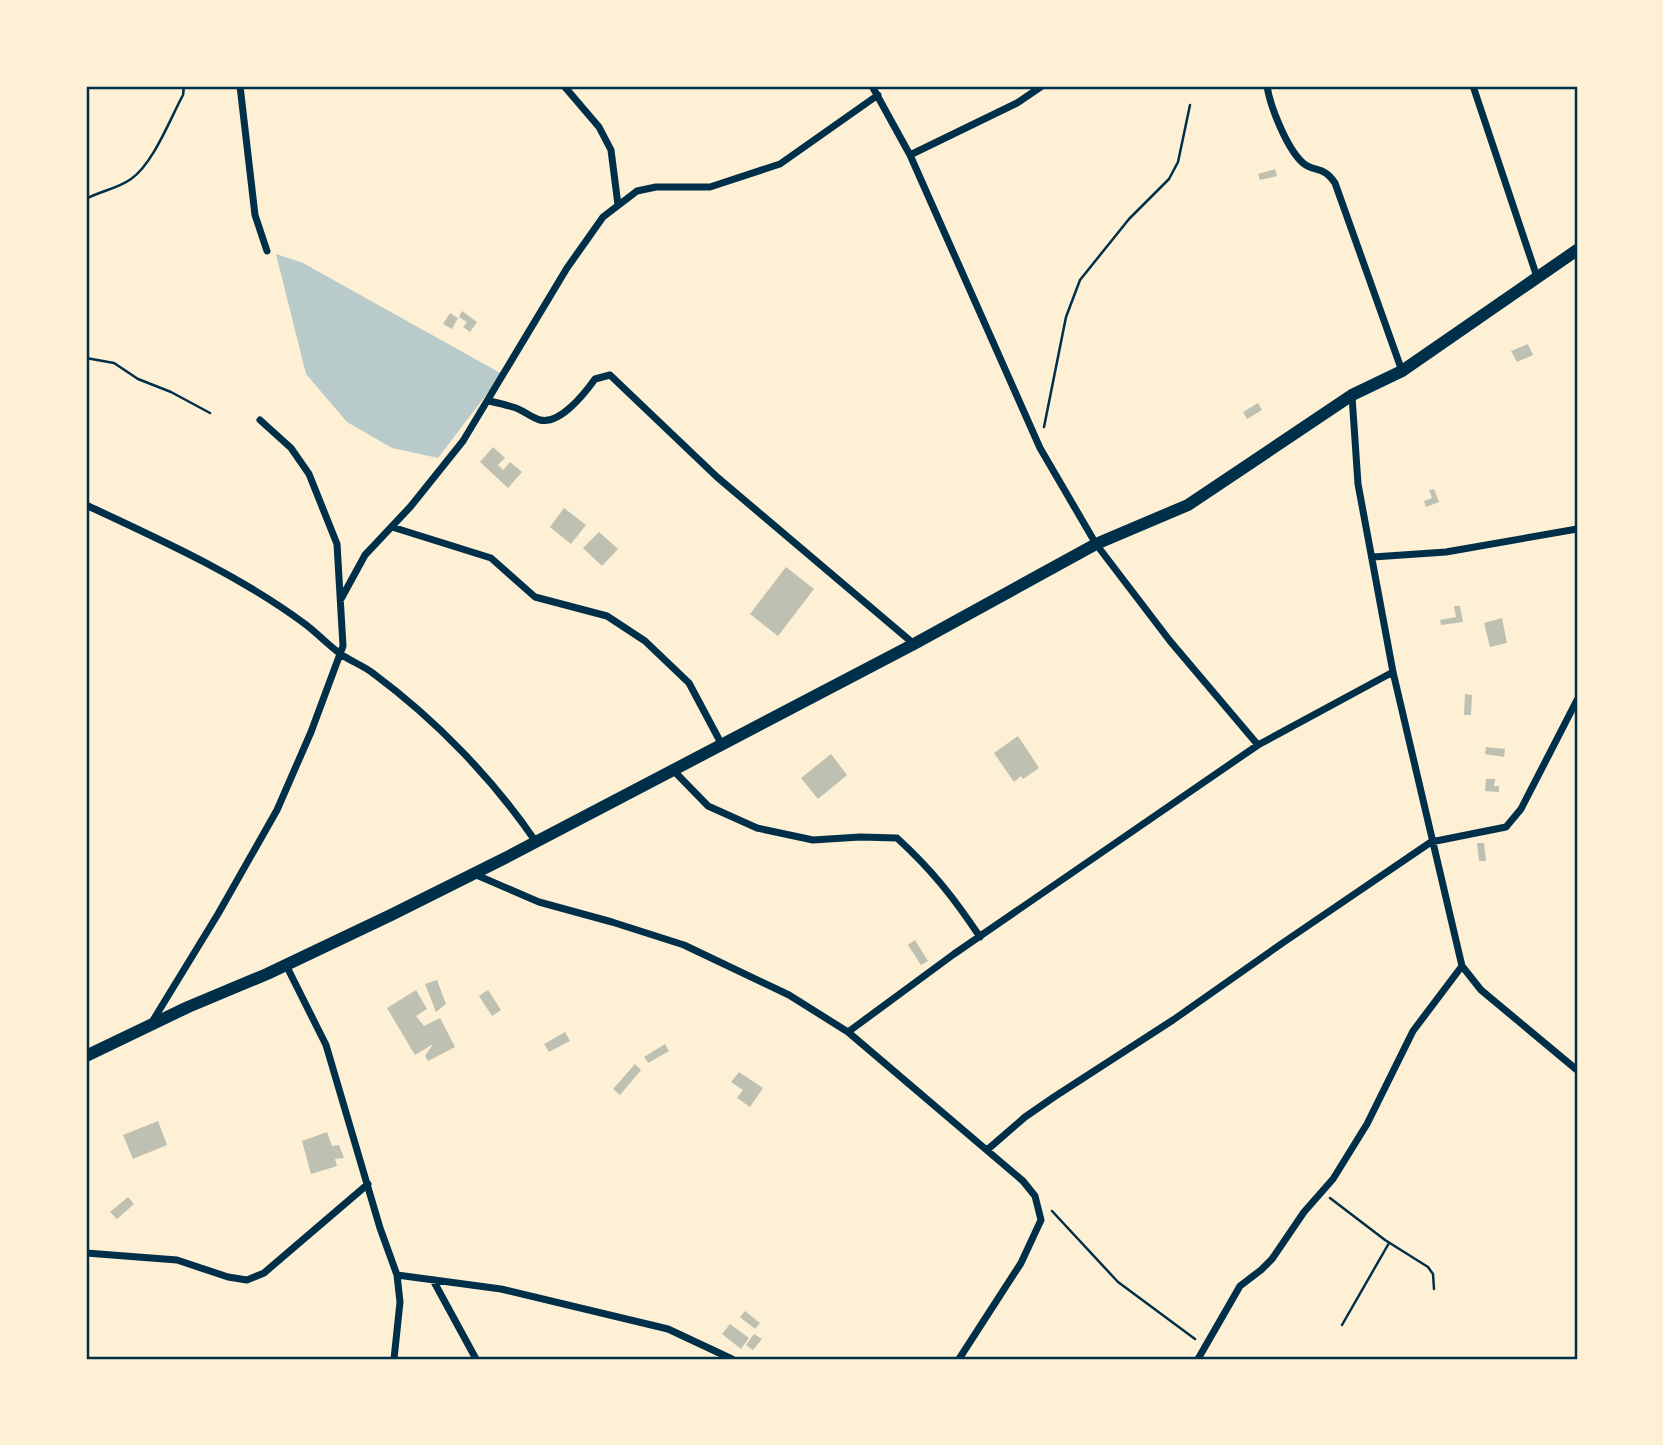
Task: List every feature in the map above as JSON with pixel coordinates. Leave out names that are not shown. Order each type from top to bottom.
[{"type":"main road","points":[[86,1055],[286,965],[474,874],[914,644],[1096,544],[1188,505],[1352,395],[1402,371],[1577,250]]},
{"type":"street","points":[[240,86],[255,215],[267,251]]},
{"type":"street","points":[[564,86],[599,127],[611,150],[618,205]]},
{"type":"street","points":[[872,86],[910,155],[1040,447],[1096,544],[1170,641],[1258,745]]},
{"type":"street","points":[[910,155],[1017,103],[1042,86]]},
{"type":"street","points":[[1267,86],[1269,99],[1294,154],[1305,165],[1328,173],[1335,183],[1402,371]]},
{"type":"street","points":[[1473,86],[1537,277]]},
{"type":"street","points":[[341,599],[365,555],[392,527],[463,441],[567,268],[603,216],[637,191],[656,187],[710,187],[780,164],[878,96]]},
{"type":"street","points":[[489,401],[515,408],[540,420],[555,419],[582,396],[595,379],[610,375],[716,477],[914,644]]},
{"type":"street","points":[[1352,395],[1358,484],[1393,671],[1462,966],[1480,990],[1577,1070]]},
{"type":"street","points":[[150,1026],[218,914],[276,810],[311,732],[343,646],[337,544],[309,474],[291,448],[260,420]]},
{"type":"street","points":[[86,505],[216,568],[306,625],[340,654],[372,672],[421,712],[472,763],[522,821],[536,842]]},
{"type":"street","points":[[392,527],[491,558],[535,597],[607,616],[645,641],[689,683],[722,745]]},
{"type":"street","points":[[1373,556],[1425,555],[1456,551],[1577,528]]},
{"type":"street","points":[[848,1032],[980,937],[1258,745],[1393,671]]},
{"type":"street","points":[[987,1150],[1025,1117],[1173,1020],[1431,842],[1506,827],[1521,809],[1577,700]]},
{"type":"street","points":[[673,770],[708,806],[757,828],[813,840],[897,838],[925,864],[948,891],[980,937]]},
{"type":"street","points":[[474,874],[539,902],[684,945],[789,995],[848,1032],[1023,1181],[1035,1196],[1041,1220],[1036,1234],[1002,1297],[959,1359]]},
{"type":"street","points":[[286,965],[326,1045],[397,1275],[400,1302],[394,1359]]},
{"type":"street","points":[[1198,1359],[1240,1286],[1272,1259],[1304,1212],[1322,1192],[1367,1124],[1413,1031],[1462,966]]},
{"type":"street","points":[[86,1253],[177,1260],[228,1277],[247,1280],[264,1273],[368,1184]]},
{"type":"street","points":[[397,1275],[501,1289],[668,1329],[732,1359]]},
{"type":"street","points":[[433,1280],[476,1359]]},
{"type":"path","points":[[86,200],[134,177],[151,155],[183,95],[184,86]]},
{"type":"path","points":[[1040,447],[1066,317],[1080,280],[1129,219],[1170,179],[1178,162],[1190,105]]},
{"type":"path","points":[[86,358],[114,363],[138,379],[172,392],[210,413]]},
{"type":"path","points":[[1322,1192],[1389,1243],[1428,1267],[1433,1274],[1434,1289]]},
{"type":"path","points":[[1035,1196],[1118,1282],[1194,1337],[1205,1349]]},
{"type":"path","points":[[1342,1325],[1389,1243]]},
{"type":"shaded area","points":[[276,254],[303,263],[502,374],[438,458],[392,448],[347,422],[306,374]]},
{"type":"building","points":[[1275,169],[1277,176],[1260,180],[1258,174]]},
{"type":"building","points":[[462,311],[477,322],[470,332],[463,327],[467,322],[459,317]]},
{"type":"building","points":[[450,313],[458,318],[452,329],[443,324]]},
{"type":"building","points":[[1528,344],[1533,355],[1517,362],[1511,351]]},
{"type":"building","points":[[1258,403],[1262,410],[1247,419],[1243,412]]},
{"type":"building","points":[[493,447],[505,458],[498,465],[503,470],[510,462],[522,472],[508,488],[480,462]]},
{"type":"building","points":[[1434,489],[1439,502],[1426,507],[1424,501],[1432,498],[1429,490]]},
{"type":"building","points":[[564,508],[586,525],[571,544],[550,527]]},
{"type":"building","points":[[599,532],[618,549],[602,566],[583,548]]},
{"type":"building","points":[[786,567],[814,589],[778,636],[750,614]]},
{"type":"building","points":[[1454,606],[1460,606],[1463,622],[1441,625],[1440,620],[1456,617]]},
{"type":"building","points":[[1502,618],[1507,643],[1490,647],[1484,623]]},
{"type":"building","points":[[1465,694],[1472,695],[1471,715],[1464,715]]},
{"type":"building","points":[[1018,736],[1039,768],[1014,782],[994,753]]},
{"type":"building","points":[[1486,747],[1505,749],[1504,757],[1485,754]]},
{"type":"building","points":[[831,754],[847,775],[818,799],[801,778]]},
{"type":"building","points":[[1486,779],[1495,779],[1494,786],[1499,786],[1499,792],[1485,791]]},
{"type":"building","points":[[1477,843],[1484,843],[1486,861],[1479,861]]},
{"type":"building","points":[[915,940],[928,961],[921,965],[908,945]]},
{"type":"building","points":[[437,980],[446,1004],[436,1012],[425,984]]},
{"type":"building","points":[[416,990],[427,1009],[416,1016],[424,1026],[440,1018],[455,1047],[428,1061],[425,1056],[433,1044],[415,1055],[387,1008]]},
{"type":"building","points":[[488,990],[501,1010],[492,1016],[479,996]]},
{"type":"building","points":[[565,1032],[570,1041],[549,1052],[544,1044]]},
{"type":"building","points":[[665,1044],[669,1051],[648,1063],[644,1057]]},
{"type":"building","points":[[635,1064],[641,1070],[620,1095],[613,1089]]},
{"type":"building","points":[[739,1072],[763,1088],[750,1107],[737,1098],[743,1090],[731,1082]]},
{"type":"building","points":[[158,1121],[167,1145],[133,1159],[123,1135]]},
{"type":"building","points":[[327,1132],[332,1146],[339,1145],[344,1158],[335,1159],[337,1166],[311,1174],[302,1141]]},
{"type":"building","points":[[128,1197],[134,1204],[117,1219],[110,1212]]},
{"type":"building","points":[[745,1311],[760,1323],[755,1329],[740,1317]]},
{"type":"building","points":[[730,1324],[749,1338],[741,1349],[722,1334]]},
{"type":"building","points":[[754,1334],[762,1339],[753,1350],[746,1345]]}]
